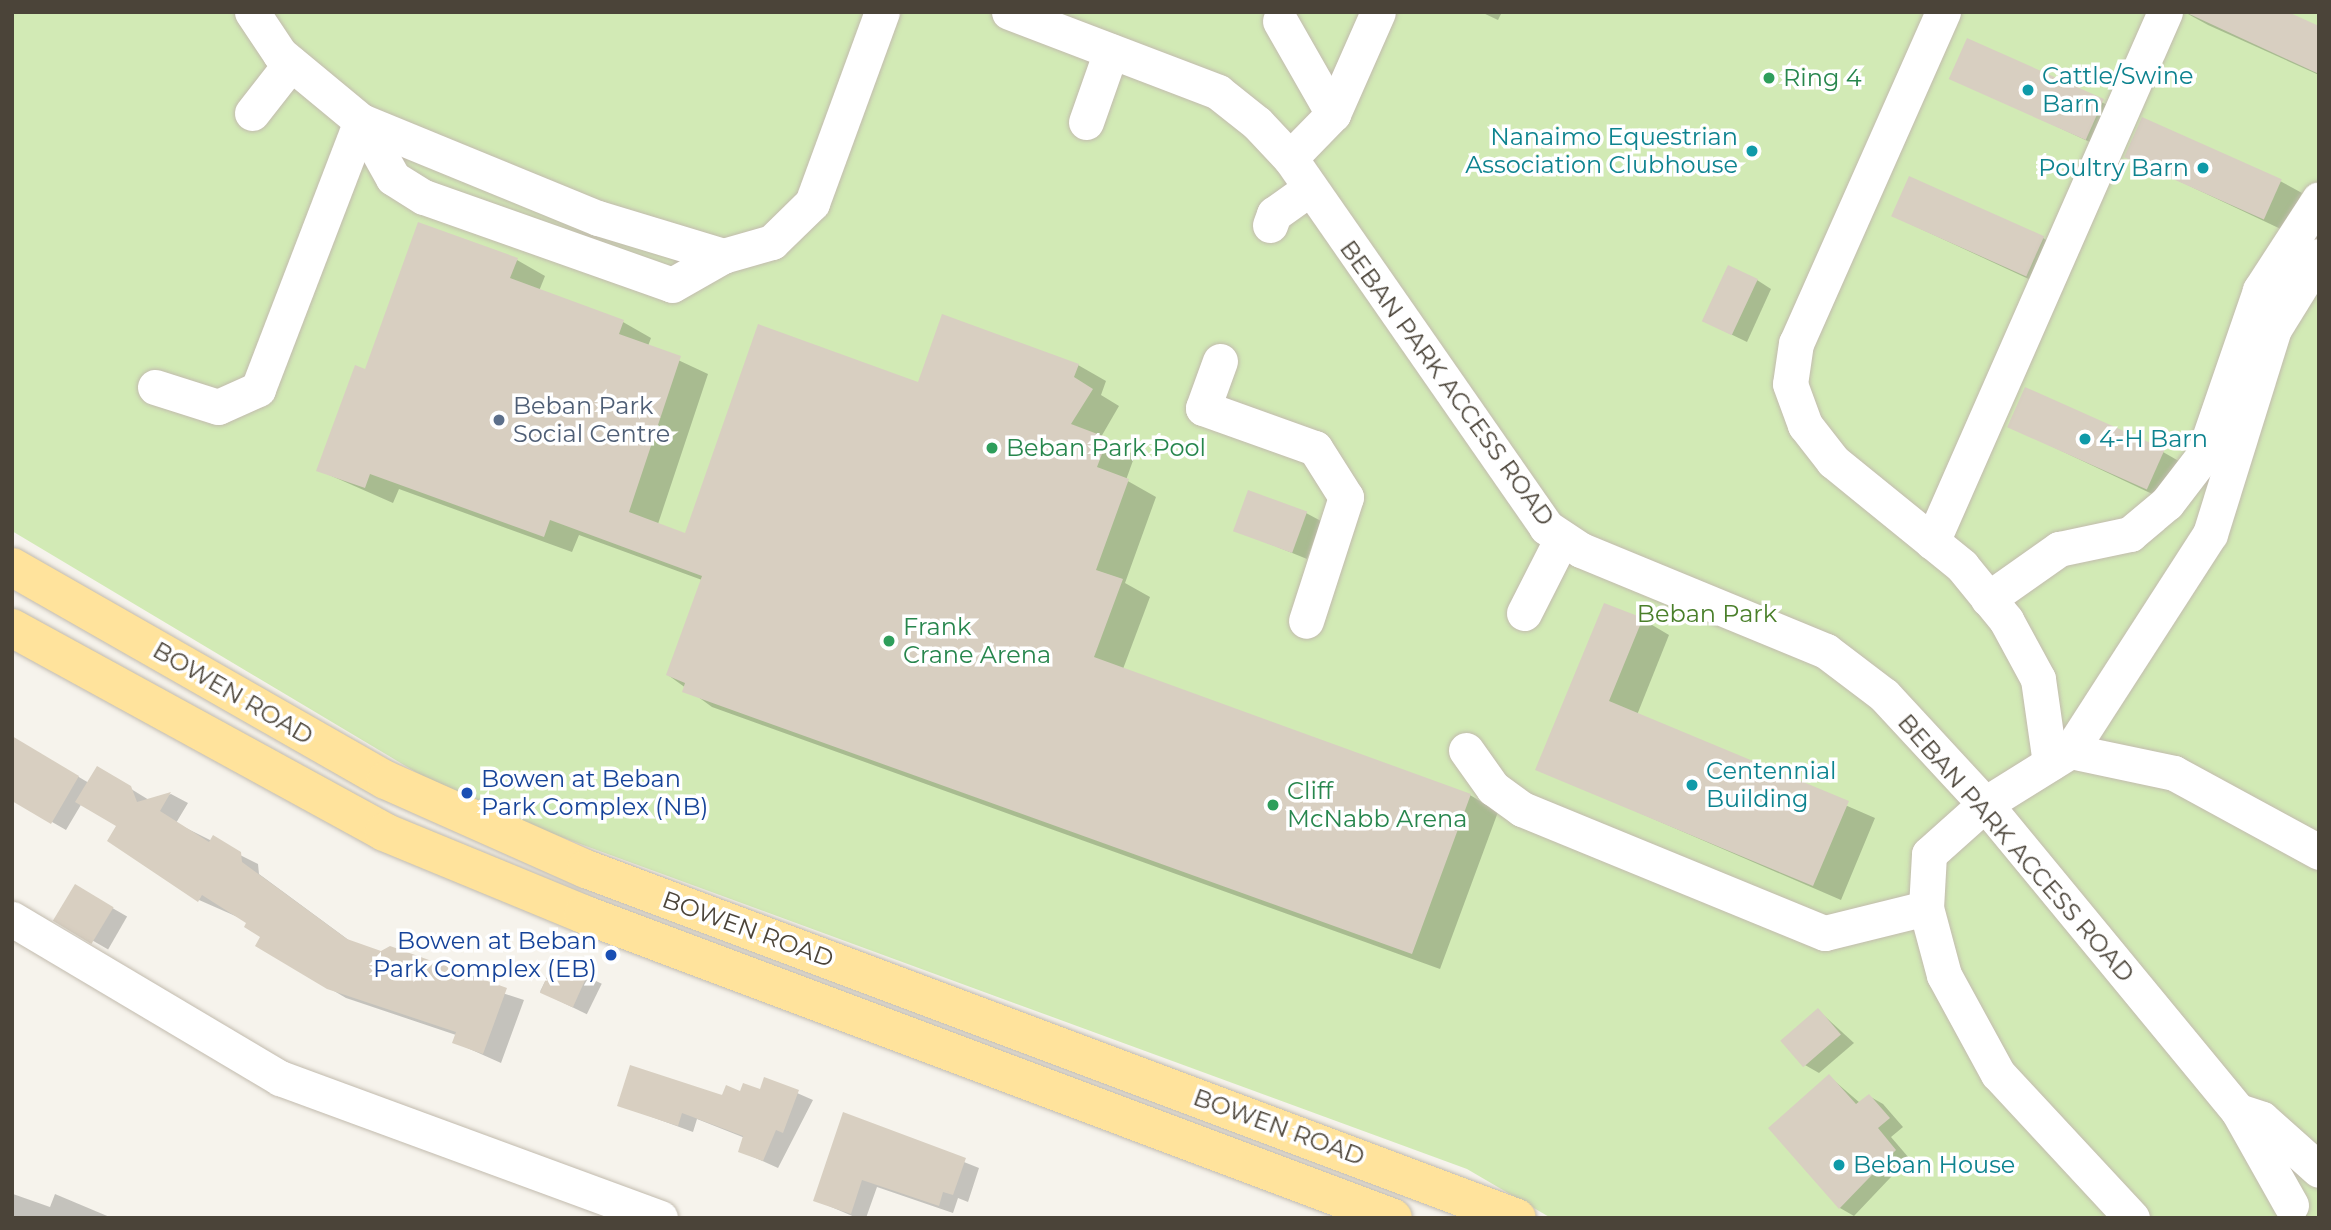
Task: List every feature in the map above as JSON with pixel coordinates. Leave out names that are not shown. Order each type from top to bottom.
[{"type":"main road","name":"BOWEN ROAD","points":[[12,567],[386,780],[586,869],[1517,1218]]},
{"type":"main road","name":"BOWEN ROAD","points":[[12,628],[384,832],[583,914],[1393,1218]]},
{"type":"street","points":[[252,12],[291,63],[361,121],[598,218],[723,256]]},
{"type":"street","points":[[361,121],[393,178],[424,197],[673,285],[723,256],[772,242],[812,203],[882,12]]},
{"type":"street","name":"BEBAN PARK ACCESS ROAD","points":[[1009,12],[1070,23],[1111,51],[1218,92],[1290,158],[1546,527],[1562,538],[1826,652],[1884,695],[1985,804],[2238,1111],[2290,1211]]},
{"type":"street","points":[[1290,158],[1334,114],[1378,12]]},
{"type":"street","points":[[1943,12],[1796,343],[1790,384],[1805,425],[1833,461],[1932,541],[1988,599],[2038,679],[2060,757]]},
{"type":"street","points":[[1932,541],[2165,12]]},
{"type":"street","points":[[1280,21],[1334,114]]},
{"type":"street","points":[[1086,122],[1111,51]]},
{"type":"street","points":[[252,113],[291,63]]},
{"type":"street","points":[[155,387],[218,407],[258,389],[361,121]]},
{"type":"street","points":[[1270,225],[1274,214],[1310,189]]},
{"type":"street","points":[[1988,599],[2059,549],[2130,534],[2167,503],[2203,456],[2260,290],[2319,199]]},
{"type":"street","points":[[2132,1218],[1998,1074],[1944,975],[1926,908],[1929,854],[1985,804],[2060,757],[2210,534],[2274,329],[2319,256]]},
{"type":"street","points":[[1220,361],[1203,408],[1315,448],[1346,497],[1306,621]]},
{"type":"street","points":[[1524,613],[1562,538]]},
{"type":"street","points":[[1466,751],[1493,788],[1522,809],[1825,933],[1926,908]]},
{"type":"street","points":[[2060,757],[2174,773],[2319,852]]},
{"type":"street","points":[[12,919],[280,1078],[660,1218]]},
{"type":"street","name":"BEBAN PARK ACCESS ROAD","points":[[2238,1111],[2262,1119],[2319,1170]]},
{"type":"street","points":[[2290,1211],[2319,1178]]},
{"type":"green space","name":"Beban Park","points":[[12,12],[2319,12],[2319,1218],[1551,1218],[1467,1169],[466,802],[12,531]]},
{"type":"building","points":[[2185,12],[2288,12],[2319,26],[2319,74]]},
{"type":"building","name":"Cattle/Swine Barn","points":[[1967,38],[2104,99],[2086,140],[1949,79]]},
{"type":"building","name":"Poultry Barn","points":[[2142,117],[2282,179],[2264,219],[2124,157]]},
{"type":"building","points":[[1909,176],[2044,236],[2026,276],[1891,216]]},
{"type":"building","points":[[418,222],[518,258],[510,278],[624,320],[619,334],[681,356],[629,512],[685,533],[758,324],[918,382],[942,314],[1079,364],[1074,377],[1093,389],[1071,424],[1108,438],[1097,467],[1129,479],[1096,570],[1123,579],[1094,657],[1471,794],[1412,954],[682,692],[685,683],[666,675],[702,576],[550,520],[544,537],[370,474],[365,488],[316,471],[355,365],[365,369]]},
{"type":"building","points":[[1728,265],[1758,279],[1732,335],[1702,321]]},
{"type":"building","name":"4-H Barn","points":[[2025,387],[2165,449],[2147,489],[2007,427]]},
{"type":"building","points":[[1248,490],[1307,512],[1292,553],[1233,531]]},
{"type":"building","name":"Centennial Building","points":[[1604,603],[1643,618],[1609,701],[1849,801],[1813,886],[1535,770]]},
{"type":"building","points":[[12,736],[79,776],[51,824],[12,801]]},
{"type":"building","points":[[97,766],[131,786],[137,802],[171,792],[160,811],[209,842],[213,835],[241,852],[242,862],[347,939],[381,951],[390,946],[507,988],[483,1054],[452,1043],[456,1032],[327,989],[255,946],[260,937],[244,927],[246,923],[202,895],[198,902],[107,841],[116,826],[75,802]]},
{"type":"building","points":[[75,884],[114,907],[91,944],[53,921]]},
{"type":"building","points":[[555,959],[588,974],[573,1007],[540,993]]},
{"type":"building","points":[[1818,1008],[1841,1034],[1803,1067],[1780,1041]]},
{"type":"building","points":[[630,1065],[722,1095],[726,1085],[740,1091],[743,1083],[760,1089],[764,1077],[799,1090],[783,1133],[776,1130],[763,1161],[738,1152],[743,1136],[682,1113],[678,1126],[617,1106]]},
{"type":"building","name":"Beban House","points":[[1829,1074],[1856,1104],[1869,1094],[1890,1118],[1878,1128],[1896,1150],[1839,1209],[1768,1128]]},
{"type":"building","points":[[843,1112],[966,1158],[953,1195],[943,1192],[939,1206],[862,1180],[851,1214],[813,1201]]},
{"type":"place","name":"Ring 4","points":[[1769,78]]},
{"type":"place","name":"Cattle/Swine Barn","points":[[2028,90]]},
{"type":"place","name":"Nanaimo Equestrian Association Clubhouse","points":[[1752,151]]},
{"type":"place","name":"Poultry Barn","points":[[2203,168]]},
{"type":"place","name":"Beban Park Social Centre","points":[[499,420]]},
{"type":"place","name":"4-H Barn","points":[[2085,439]]},
{"type":"place","name":"Beban Park Pool","points":[[992,448]]},
{"type":"place","name":"Frank Crane Arena","points":[[889,641]]},
{"type":"place","name":"Centennial Building","points":[[1692,785]]},
{"type":"place","name":"Bowen at Beban Park Complex (NB)","points":[[467,793]]},
{"type":"place","name":"Cliff McNabb Arena","points":[[1273,805]]},
{"type":"place","name":"Bowen at Beban Park Complex (EB)","points":[[611,955]]},
{"type":"place","name":"Beban House","points":[[1839,1165]]}]
